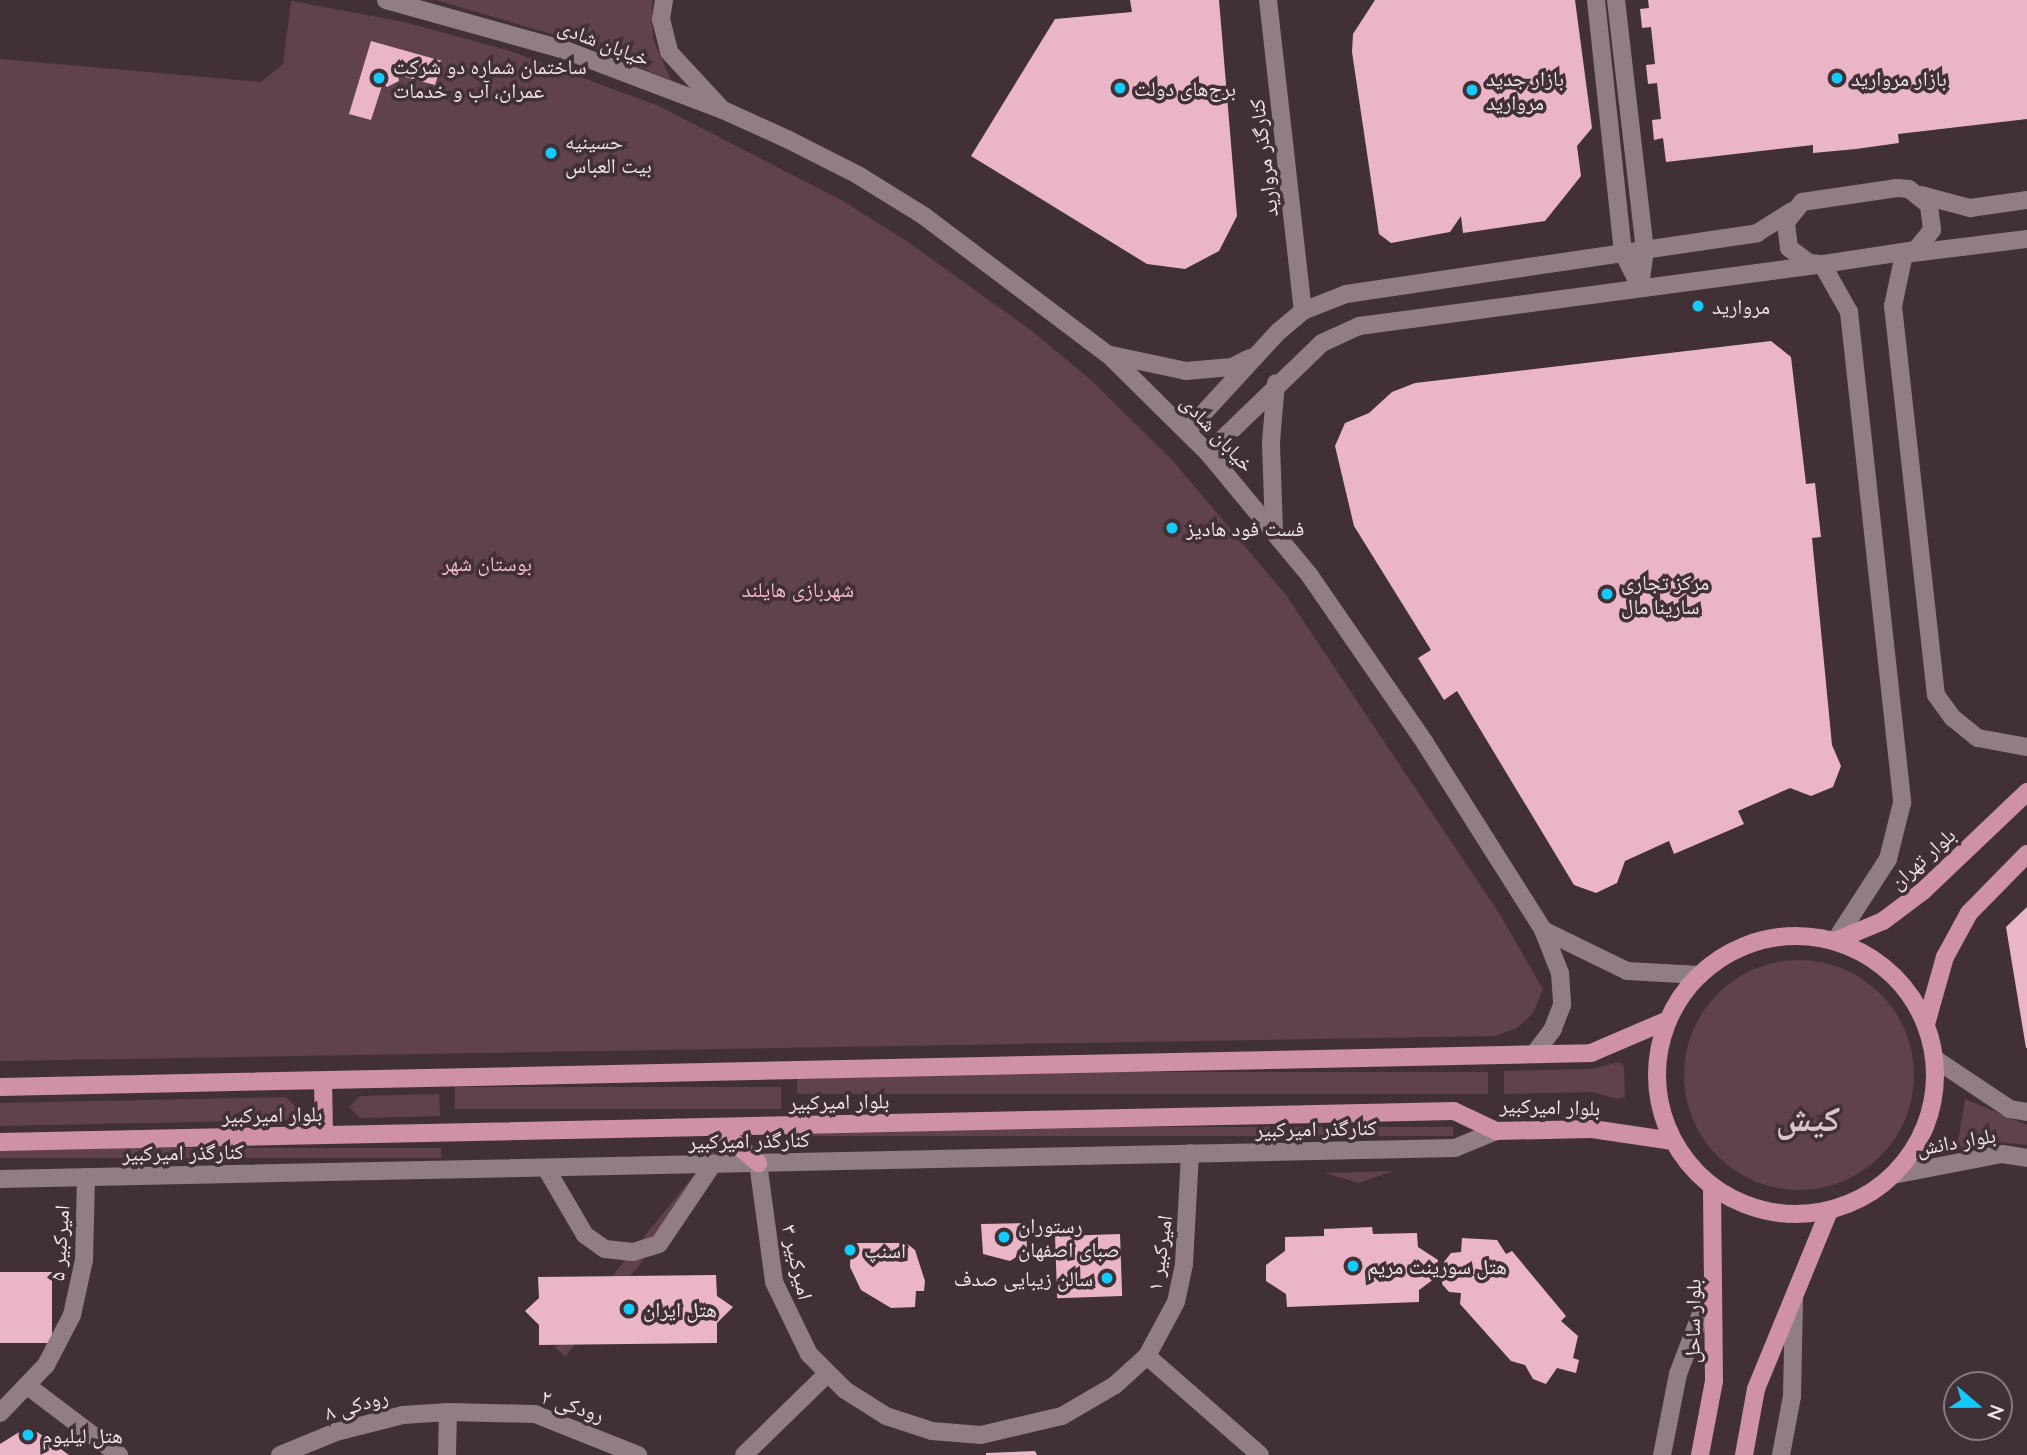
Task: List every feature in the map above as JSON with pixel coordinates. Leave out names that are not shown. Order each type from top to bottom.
[{"type":"main road","name":"بلوار تهران","points":[[1835,941],[1883,921],[1923,891],[2027,792]]},
{"type":"main road","points":[[1926,1024],[1945,957],[1969,913],[2027,854]]},
{"type":"main road","points":[[1799,935],[1835,941],[1868,956],[1897,978],[1926,1024],[1934,1059],[1934,1096],[1924,1131],[1893,1175],[1863,1197],[1829,1211],[1777,1214],[1742,1204],[1712,1187],[1673,1141],[1657,1082],[1668,1020],[1700,975],[1729,953],[1763,940],[1799,935]]},
{"type":"main road","name":"بلوار امیرکبیر","points":[[0,1087],[1591,1053],[1668,1020]]},
{"type":"main road","points":[[323,1081],[324,1135]]},
{"type":"main road","name":"بلوار امیرکبیر","points":[[0,1142],[1454,1111],[1496,1131],[1592,1129],[1673,1141]]},
{"type":"main road","points":[[717,1127],[758,1163]]},
{"type":"main road","name":"بلوار ساحل","points":[[1700,1455],[1714,1381],[1716,1275],[1712,1187]]},
{"type":"main road","points":[[1744,1455],[1756,1389],[1794,1290],[1829,1211]]},
{"type":"street","name":"خیابان شادی","points":[[386,0],[513,33],[723,110],[858,175],[924,216],[1106,353],[1208,453],[1274,530],[1425,743],[1543,930],[1560,973],[1562,1005],[1553,1029],[1534,1054]]},
{"type":"street","name":"خیابان شادی","points":[[664,0],[661,19],[670,52],[723,110]]},
{"type":"street","name":"کنارگذر مروارید","points":[[1268,0],[1303,311]]},
{"type":"street","points":[[1596,0],[1623,253],[1640,288]]},
{"type":"street","points":[[1616,0],[1645,250],[1640,288]]},
{"type":"street","points":[[1187,431],[1230,388],[1253,356],[1303,311],[1346,294],[1399,283],[1757,233],[1814,199],[1896,188],[1970,208],[2027,200]]},
{"type":"street","points":[[1921,195],[1929,205],[1932,230],[1926,241],[1904,254],[1893,306],[1936,695],[1953,718],[1978,738],[2027,747]]},
{"type":"street","points":[[1792,211],[1786,222],[1789,247],[1797,257],[1822,264],[1849,312],[1902,803],[1888,859],[1835,941]]},
{"type":"street","points":[[1208,453],[1247,410],[1322,344],[1359,326],[2027,239]]},
{"type":"street","points":[[1106,353],[1159,369],[1186,371],[1232,367],[1253,356]]},
{"type":"street","points":[[1274,530],[1271,442],[1276,383]]},
{"type":"street","points":[[1230,388],[1236,406],[1247,410]]},
{"type":"street","points":[[1543,930],[1627,971],[1700,975]]},
{"type":"street","name":"بلوار دانش","points":[[1934,1059],[2010,1109],[2027,1112]]},
{"type":"street","name":"کنارگذر امیرکبیر","points":[[0,1179],[547,1170],[1455,1148],[1496,1131]]},
{"type":"street","name":"امیرکبیر ۱","points":[[1005,1433],[1062,1416],[1093,1401],[1147,1356],[1176,1302],[1184,1264],[1190,1153]]},
{"type":"street","name":"بلوار دانش","points":[[1893,1175],[2002,1154],[2027,1158]]},
{"type":"street","name":"امیرکبیر ۳","points":[[758,1163],[774,1282],[794,1331],[827,1374],[865,1404],[909,1425],[956,1434],[1005,1433]]},
{"type":"street","points":[[547,1170],[585,1235],[605,1249],[633,1252],[659,1244],[713,1164]]},
{"type":"street","name":"امیرکبیر ۵","points":[[0,1413],[29,1387],[60,1341],[79,1288],[86,1177]]},
{"type":"street","points":[[1662,1455],[1678,1374],[1716,1275]]},
{"type":"street","points":[[1781,1455],[1792,1396],[1794,1290]]},
{"type":"street","points":[[1147,1356],[1260,1455]]},
{"type":"street","points":[[744,1455],[827,1374]]},
{"type":"street","points":[[29,1387],[119,1455]]},
{"type":"street","points":[[447,1455],[448,1412]]},
{"type":"street","name":"رودکی ۸","points":[[280,1455],[337,1432],[403,1415],[448,1412]]},
{"type":"street","name":"رودکی ۲","points":[[448,1412],[535,1414],[638,1455]]},
{"type":"green space","points":[[436,0],[652,0],[653,39],[671,80],[568,39]]},
{"type":"green space","name":"بوستان شهر","points":[[291,1],[404,22],[507,50],[659,106],[843,201],[908,242],[1032,331],[1091,380],[1173,461],[1286,595],[1499,913],[1543,989],[1533,1013],[1517,1028],[1495,1036],[0,1061],[0,59],[261,82],[283,64]]},
{"type":"green space","points":[[1799,960],[1843,969],[1872,986],[1888,1002],[1909,1042],[1914,1075],[1905,1119],[1888,1148],[1872,1164],[1832,1185],[1799,1190],[1755,1181],[1726,1164],[1710,1148],[1689,1108],[1684,1075],[1693,1031],[1710,1002],[1726,986],[1766,965]]},
{"type":"green space","points":[[1619,1062],[1624,1066],[1625,1097],[1617,1099],[1592,1092],[1504,1094],[1504,1071],[1592,1069]]},
{"type":"green space","points":[[797,1072],[1488,1072],[1488,1094],[797,1094]]},
{"type":"green space","points":[[455,1087],[781,1087],[781,1109],[455,1109]]},
{"type":"green space","points":[[439,1094],[440,1116],[360,1118],[349,1107],[360,1096]]},
{"type":"green space","points":[[286,1097],[297,1108],[286,1120],[0,1126],[0,1103]]},
{"type":"green space","points":[[1965,1099],[2027,1125],[2027,1145],[1999,1142],[1957,1148]]},
{"type":"green space","points":[[798,1127],[1453,1127],[1453,1136],[798,1136]]},
{"type":"green space","points":[[720,1143],[731,1152],[565,1356],[554,1347]]},
{"type":"green space","points":[[0,1148],[441,1148],[441,1158],[0,1158]]},
{"type":"green space","points":[[1393,1171],[1359,1183],[1325,1173]]},
{"type":"building","name":"برج‌های دولت","points":[[1130,0],[1219,0],[1237,216],[1219,251],[1185,269],[1147,264],[971,156],[1055,19],[1132,12]]},
{"type":"building","name":"بازار جدید مروارید","points":[[1375,0],[1575,0],[1592,128],[1577,146],[1581,176],[1545,221],[1463,233],[1461,216],[1450,232],[1391,243],[1379,234],[1352,52],[1353,34]]},
{"type":"building","name":"بازار مروارید","points":[[1648,0],[2027,0],[2027,119],[1898,134],[1899,143],[1856,149],[1813,153],[1813,145],[1666,162],[1663,138],[1654,140],[1652,120],[1661,119],[1657,83],[1648,84],[1646,65],[1655,64],[1651,27],[1642,28],[1640,9],[1649,8]]},
{"type":"building","name":"ساختمان شماره دو شرکت عمران، آب و خدمات","points":[[371,41],[442,61],[435,85],[398,75],[399,81],[387,87],[383,83],[371,120],[349,114]]},
{"type":"building","name":"مرکز تجاری سارینا مال","points":[[1771,341],[1791,357],[1806,484],[1815,483],[1821,537],[1812,538],[1832,745],[1841,766],[1833,787],[1811,796],[1790,788],[1738,811],[1744,824],[1674,854],[1669,841],[1625,861],[1617,883],[1596,893],[1574,885],[1457,691],[1444,700],[1418,658],[1431,650],[1354,526],[1335,446],[1345,423],[1369,413],[1392,392],[1415,383]]},
{"type":"building","points":[[2027,907],[2027,1048],[2026,1048],[2006,927]]},
{"type":"building","name":"رستوران صبای اصفهان","points":[[1026,1223],[1027,1250],[1010,1261],[983,1254],[981,1224]]},
{"type":"building","name":"هتل سورینت مريم","points":[[1372,1227],[1373,1234],[1417,1233],[1418,1247],[1438,1260],[1438,1276],[1419,1290],[1419,1302],[1287,1307],[1286,1294],[1266,1281],[1266,1265],[1285,1251],[1285,1237],[1324,1236],[1324,1229]]},
{"type":"building","points":[[1120,1234],[1122,1296],[1057,1298],[1055,1236]]},
{"type":"building","points":[[1462,1238],[1497,1240],[1506,1254],[1512,1251],[1566,1316],[1561,1321],[1578,1336],[1573,1358],[1579,1360],[1576,1373],[1557,1368],[1546,1384],[1533,1379],[1525,1365],[1511,1361],[1460,1304],[1461,1293],[1449,1292],[1442,1284],[1444,1262],[1451,1253],[1461,1252]]},
{"type":"building","points":[[851,1243],[906,1243],[915,1250],[925,1281],[924,1291],[916,1291],[915,1307],[891,1308],[861,1290],[850,1267]]},
{"type":"building","points":[[0,1272],[52,1272],[52,1343],[0,1343]]},
{"type":"building","name":"هتل ایران","points":[[716,1275],[717,1296],[733,1307],[717,1323],[717,1343],[539,1345],[539,1325],[525,1311],[539,1298],[538,1277]]},
{"type":"building","name":"هتل لیلیوم","points":[[29,1426],[69,1455],[0,1455],[0,1444]]},
{"type":"building","points":[[1035,1451],[1037,1455],[986,1455],[986,1453]]},
{"type":"place","name":"ساختمان شماره دو شرکت عمران، آب و خدمات","points":[[379,78]]},
{"type":"place","name":"بازار مروارید","points":[[1837,78]]},
{"type":"place","name":"برج‌های دولت","points":[[1120,88]]},
{"type":"place","name":"بازار جدید مروارید","points":[[1472,90]]},
{"type":"place","name":"حسینیه بیت العباس","points":[[551,153]]},
{"type":"place","name":"مروارید","points":[[1698,306]]},
{"type":"place","name":"فست فود هادیز","points":[[1172,528]]},
{"type":"place","name":"مرکز تجاری سارینا مال","points":[[1607,594]]},
{"type":"place","name":"رستوران صبای اصفهان","points":[[1004,1237]]},
{"type":"place","name":"اسنپ","points":[[850,1250]]},
{"type":"place","name":"هتل سورینت مريم","points":[[1353,1266]]},
{"type":"place","name":"سالن زیبایی صدف","points":[[1107,1278]]},
{"type":"place","name":"هتل ایران","points":[[629,1309]]},
{"type":"place","name":"هتل لیلیوم","points":[[28,1435]]},
{"type":"district","name":"كيش","points":[[1808,1117]]},
{"type":"park label","name":"شهربازی هایلند","points":[[798,589]]}]
